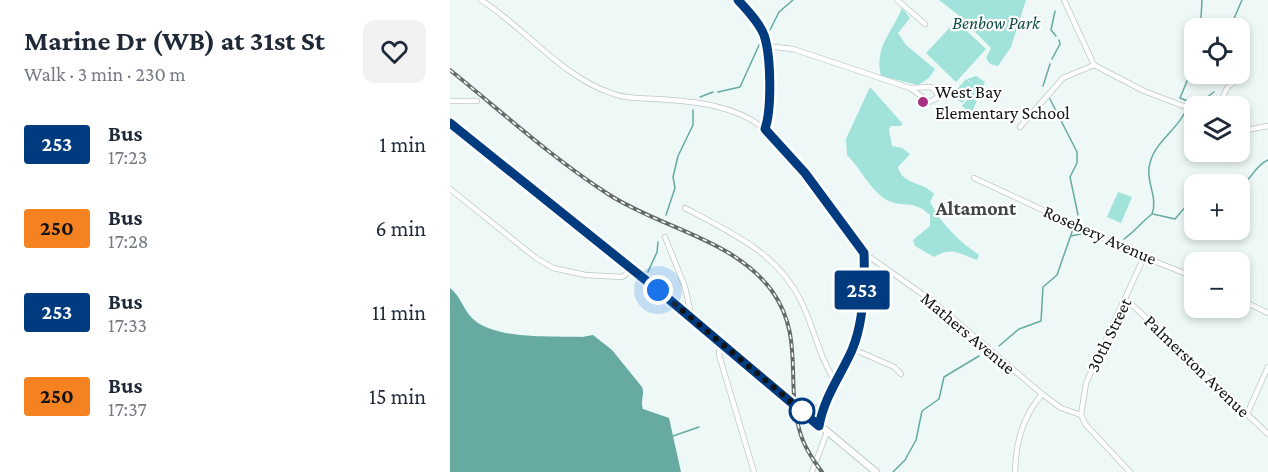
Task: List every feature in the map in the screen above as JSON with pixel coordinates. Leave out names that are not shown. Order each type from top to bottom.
[{"type":"main road","points":[[738,0],[761,29],[766,45],[769,112],[765,129]]},
{"type":"main road","points":[[450,123],[692,319],[875,472]]},
{"type":"main road","name":"Mathers Avenue","points":[[765,129],[805,173],[864,253]]},
{"type":"main road","points":[[819,426],[825,402],[853,349],[859,320],[864,253]]},
{"type":"main road","points":[[801,410],[815,410],[825,402]]},
{"type":"street","name":"Mathers Avenue","points":[[481,0],[572,71],[603,90],[620,96],[679,101],[728,110],[744,115],[765,129]]},
{"type":"street","points":[[897,0],[925,24]]},
{"type":"street","points":[[1064,0],[1094,65],[1144,91],[1184,106]]},
{"type":"street","points":[[766,45],[793,49],[910,88],[929,102],[937,96],[931,87],[910,88]]},
{"type":"street","points":[[1020,127],[1063,78],[1094,65]]},
{"type":"street","points":[[450,101],[477,101]]},
{"type":"street","points":[[1250,129],[1268,126]]},
{"type":"street","name":"Rosebery Avenue","points":[[974,178],[1144,257],[1184,272]]},
{"type":"street","points":[[450,189],[536,258],[553,268],[586,275],[622,277],[632,270]]},
{"type":"street","points":[[685,208],[746,240],[782,270],[801,301],[828,370],[836,382]]},
{"type":"street","points":[[665,237],[685,287],[692,319]]},
{"type":"street","name":"Mathers Avenue","points":[[864,253],[935,303],[1042,394],[1061,408],[1081,415],[1086,425],[1130,472]]},
{"type":"street","name":"30th Street","points":[[1081,415],[1086,382],[1144,257]]},
{"type":"street","name":"Palmerston Avenue","points":[[1126,299],[1268,434]]},
{"type":"street","points":[[1250,304],[1268,313]]},
{"type":"street","points":[[720,343],[719,355],[754,472]]},
{"type":"street","points":[[853,349],[894,367],[902,374]]},
{"type":"street","points":[[1247,414],[1268,367]]},
{"type":"street","points":[[1015,472],[1016,446],[1019,435],[1029,413],[1042,394]]},
{"type":"street","points":[[813,472],[827,432]]},
{"type":"green space","name":"Benbow Park","points":[[939,0],[1026,0],[1011,47],[998,66],[990,64],[986,58],[991,48],[957,14]]},
{"type":"green space","points":[[902,8],[910,18],[898,33],[906,45],[935,69],[929,78],[918,85],[881,76],[879,66],[882,48]]},
{"type":"green space","points":[[956,21],[986,49],[956,82],[926,53]]},
{"type":"green space","points":[[976,76],[985,82],[971,114],[962,106],[977,88],[962,103],[952,95],[966,79],[974,86],[967,79]]},
{"type":"green space","points":[[870,87],[902,123],[901,126],[891,126],[889,129],[892,146],[902,148],[910,154],[898,167],[900,173],[934,194],[930,202],[939,218],[964,244],[979,255],[977,260],[951,252],[934,257],[915,246],[913,240],[930,226],[930,215],[918,207],[885,199],[847,155],[846,139]]},
{"type":"green space","points":[[1118,192],[1132,197],[1121,223],[1107,217]]},
{"type":"water","points":[[450,288],[472,318],[494,330],[540,336],[593,335],[612,350],[642,387],[643,409],[669,418],[681,472],[450,472]]},
{"type":"waterway","points":[[770,30],[779,12],[793,0]]},
{"type":"waterway","points":[[1201,18],[1202,0]]},
{"type":"waterway","points":[[1234,18],[1242,0]]},
{"type":"waterway","points":[[1055,11],[1051,30],[1056,36]]},
{"type":"waterway","points":[[1052,59],[1060,44],[1059,40]]},
{"type":"waterway","points":[[718,92],[740,87],[760,43]]},
{"type":"waterway","points":[[1043,86],[1050,64]]},
{"type":"waterway","points":[[1186,84],[1180,98],[1197,105],[1214,92]]},
{"type":"waterway","points":[[700,97],[713,92]]},
{"type":"waterway","points":[[1050,99],[1077,152],[1077,163],[1070,177],[1078,215]]},
{"type":"waterway","points":[[666,215],[675,188],[673,177],[678,156],[693,125],[693,110]]},
{"type":"waterway","points":[[1124,239],[1152,214],[1154,202],[1149,174],[1151,160],[1159,145],[1184,114]]},
{"type":"waterway","points":[[1250,176],[1268,160]]},
{"type":"waterway","points":[[1153,214],[1175,219],[1184,208]]},
{"type":"waterway","points":[[999,346],[1019,329],[1041,321],[1043,287],[1057,275],[1073,229]]},
{"type":"waterway","points":[[1071,236],[1085,233]]},
{"type":"waterway","points":[[647,274],[657,252],[658,242]]},
{"type":"waterway","points":[[893,472],[905,460],[916,440],[922,411],[939,399],[944,377],[979,356]]},
{"type":"waterway","points":[[673,436],[699,427]]},
{"type":"railway","points":[[450,70],[547,150],[608,194],[628,206],[717,246],[756,273],[772,291],[782,308],[788,326],[793,360],[796,414],[800,432],[806,448],[822,472]]},
{"type":"bus line","name":"253","points":[[450,123],[580,230],[658,290],[819,426],[825,402],[853,349],[859,320],[864,253],[830,204],[765,129],[769,112],[764,35],[738,0]]},
{"type":"place","name":"West Bay Elementary School","points":[[923,102]]},
{"type":"district","name":"Altamont","points":[[976,208]]},
{"type":"route","points":[[658,290],[802,411]]}]
